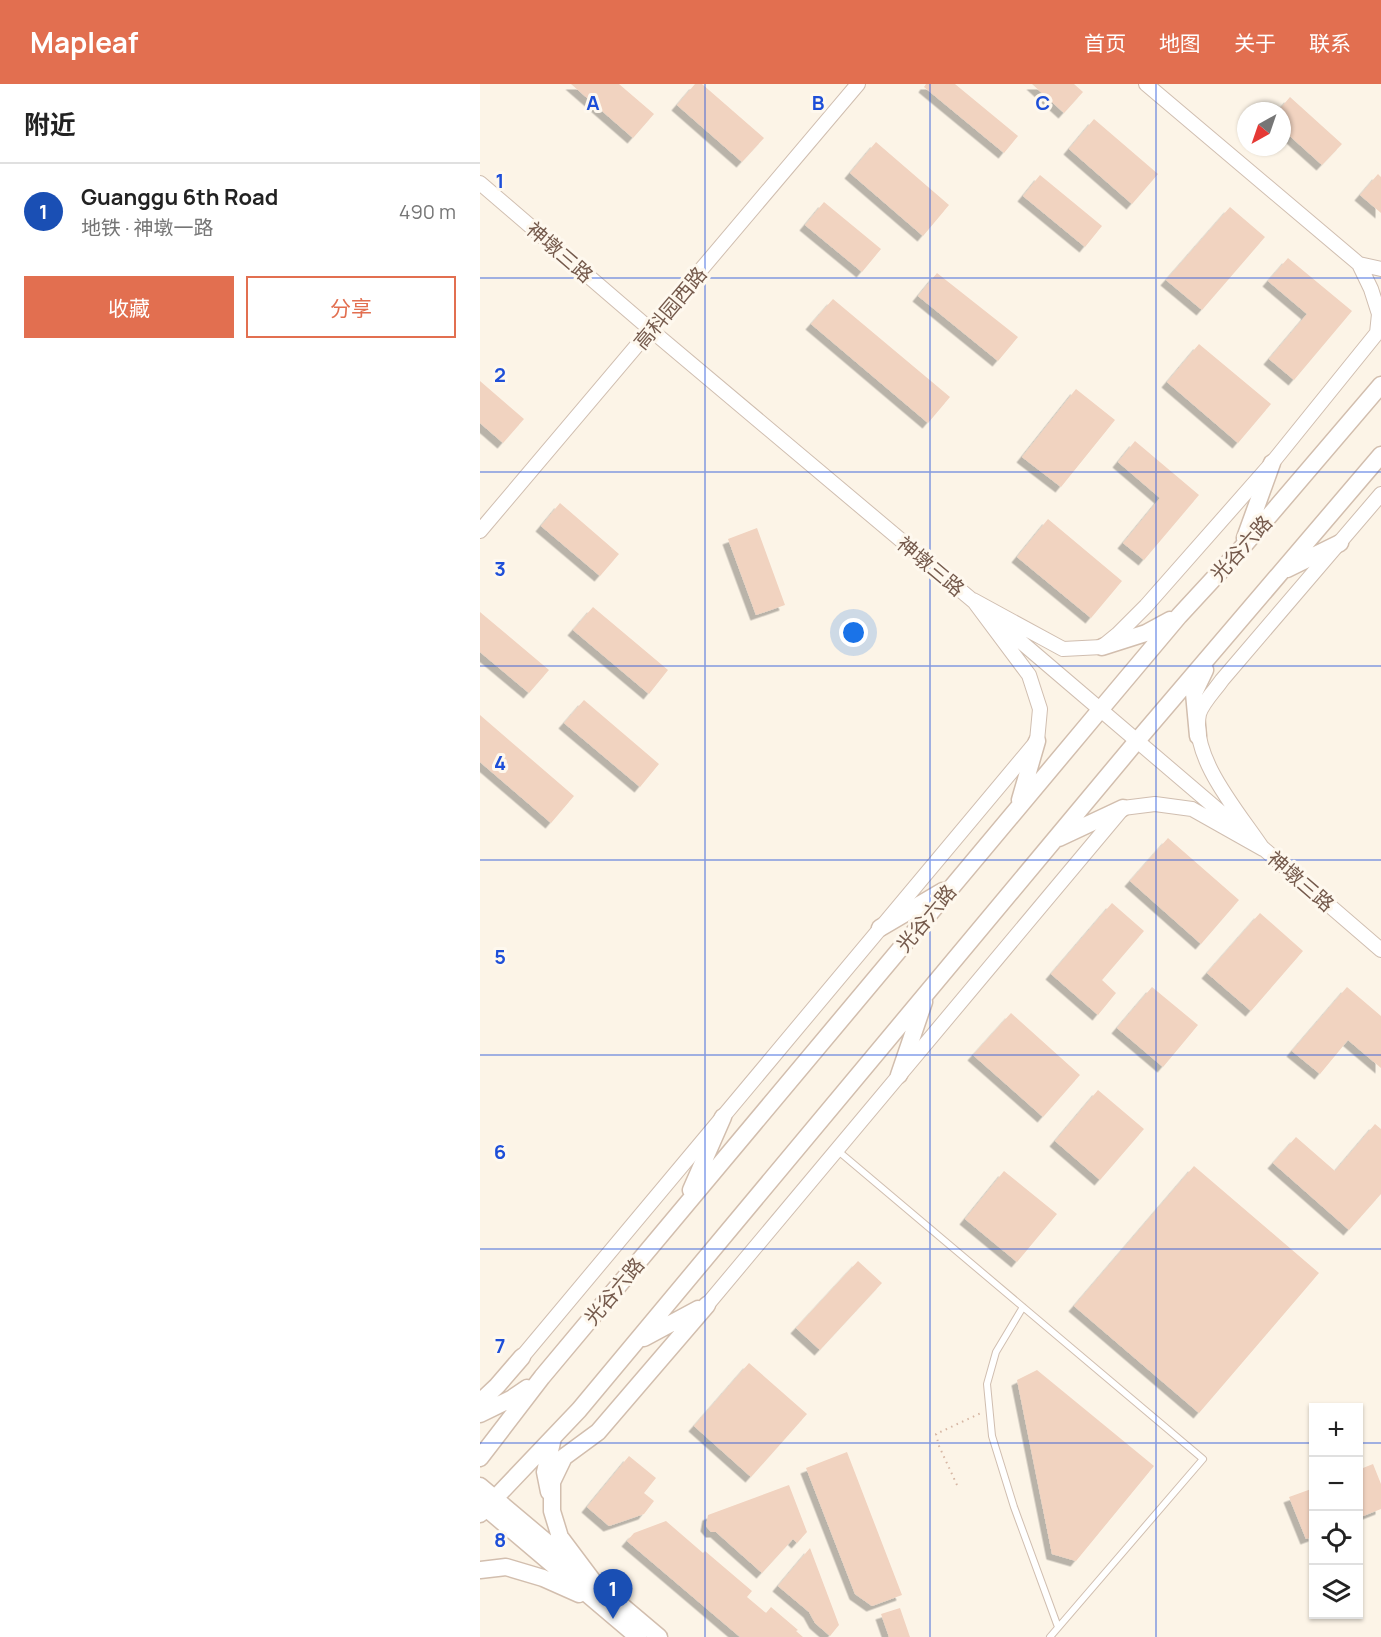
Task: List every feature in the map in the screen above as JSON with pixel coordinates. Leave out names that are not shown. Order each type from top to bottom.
[{"type":"main road","name":"光谷六路","points":[[480,1458],[542,1377],[1100,710],[1381,385]]},
{"type":"main road","points":[[638,1637],[593,1590],[560,1537],[545,1472],[552,1440],[1136,742],[1381,455]]},
{"type":"main road","points":[[1240,550],[1272,463]]},
{"type":"main road","points":[[1279,574],[1340,543]]},
{"type":"main road","points":[[1102,647],[1146,633],[1179,616]]},
{"type":"main road","points":[[1198,736],[1194,693],[1214,650]]},
{"type":"main road","points":[[1017,810],[1037,741]]},
{"type":"main road","points":[[1053,842],[1123,808]]},
{"type":"main road","points":[[880,928],[954,884]]},
{"type":"main road","points":[[899,1075],[928,992]]},
{"type":"main road","points":[[684,1208],[723,1117]]},
{"type":"main road","points":[[635,1342],[707,1305]]},
{"type":"main road","points":[[552,1510],[552,1482],[564,1457],[598,1432],[707,1305]]},
{"type":"main road","points":[[480,1402],[522,1357]]},
{"type":"main road","points":[[480,1414],[511,1400],[542,1377]]},
{"type":"main road","points":[[485,1506],[579,1410]]},
{"type":"main road","points":[[480,1486],[485,1506],[593,1590],[659,1637]]},
{"type":"main road","points":[[480,1562],[543,1578],[579,1594],[593,1590]]},
{"type":"main road","points":[[480,1570],[506,1567]]},
{"type":"street","name":"高科园西路","points":[[480,531],[858,84]]},
{"type":"street","points":[[973,600],[1063,649],[1102,647],[1146,606],[1272,463],[1379,330],[1379,314],[1371,289],[1359,264],[1146,84]]},
{"type":"street","name":"神墩三路","points":[[480,183],[651,330],[973,600],[1381,950]]},
{"type":"street","points":[[1359,264],[1381,269]]},
{"type":"street","points":[[1263,849],[1211,771],[1198,736],[1199,712],[1222,680],[1381,494]]},
{"type":"street","points":[[522,1357],[1037,741],[1040,709],[1029,675],[973,600]]},
{"type":"street","points":[[707,1305],[1123,808],[1155,804],[1192,809],[1263,849]]},
{"type":"lane","points":[[837,1150],[1203,1459],[1050,1637]]},
{"type":"lane","points":[[1023,1307],[996,1352],[987,1384],[992,1436],[1014,1507],[1058,1627]]},
{"type":"path","points":[[957,1485],[936,1434],[982,1413]]},
{"type":"building","points":[[571,84],[619,84],[654,114],[633,138]]},
{"type":"building","points":[[695,84],[702,84],[764,138],[742,162],[677,105]]},
{"type":"building","points":[[926,84],[955,84],[1018,136],[1004,153],[924,87]]},
{"type":"building","points":[[1032,84],[1074,84],[1083,92],[1064,113]]},
{"type":"building","points":[[1290,97],[1342,144],[1322,165],[1291,137],[1291,102],[1286,102]]},
{"type":"building","points":[[1094,119],[1158,174],[1132,204],[1069,149]]},
{"type":"building","points":[[876,142],[949,205],[923,236],[850,173]]},
{"type":"building","points":[[1378,174],[1381,177],[1381,213],[1360,195]]},
{"type":"building","points":[[1040,175],[1102,226],[1085,247],[1023,196]]},
{"type":"building","points":[[824,202],[881,249],[862,272],[805,225]]},
{"type":"building","points":[[1230,207],[1265,237],[1202,310],[1166,280]]},
{"type":"building","points":[[1288,258],[1352,311],[1294,380],[1269,359],[1307,314],[1268,281]]},
{"type":"building","points":[[937,273],[1018,337],[998,361],[918,296]]},
{"type":"building","points":[[833,299],[950,397],[928,423],[811,324]]},
{"type":"building","points":[[1199,344],[1271,404],[1238,443],[1167,382]]},
{"type":"building","points":[[480,381],[524,419],[503,443],[480,423]]},
{"type":"building","points":[[1076,389],[1115,420],[1061,487],[1022,457]]},
{"type":"building","points":[[1135,441],[1199,495],[1144,560],[1123,543],[1160,498],[1118,462]]},
{"type":"building","points":[[560,503],[619,554],[600,576],[541,526]]},
{"type":"building","points":[[1048,519],[1122,581],[1091,618],[1017,557]]},
{"type":"building","points":[[757,528],[785,605],[756,615],[728,539]]},
{"type":"building","points":[[593,607],[668,670],[649,694],[573,630]]},
{"type":"building","points":[[480,612],[549,670],[529,693],[480,652]]},
{"type":"building","points":[[584,700],[659,764],[640,787],[564,723]]},
{"type":"building","points":[[480,715],[574,796],[551,823],[480,762]]},
{"type":"building","points":[[1168,838],[1239,900],[1201,944],[1130,881]]},
{"type":"building","points":[[1112,903],[1144,931],[1102,980],[1116,993],[1098,1015],[1051,974]]},
{"type":"building","points":[[1260,913],[1303,951],[1251,1011],[1207,973]]},
{"type":"building","points":[[1152,987],[1198,1025],[1163,1067],[1117,1028]]},
{"type":"building","points":[[1347,987],[1381,1016],[1381,1068],[1348,1040],[1320,1074],[1292,1051]]},
{"type":"building","points":[[1011,1013],[1080,1075],[1043,1117],[973,1055]]},
{"type":"building","points":[[1098,1090],[1144,1129],[1100,1180],[1055,1141]]},
{"type":"building","points":[[1375,1124],[1381,1129],[1381,1194],[1349,1230],[1273,1163],[1296,1137],[1335,1171]]},
{"type":"building","points":[[1194,1166],[1319,1273],[1199,1413],[1074,1306]]},
{"type":"building","points":[[1004,1171],[1057,1214],[1017,1262],[965,1219]]},
{"type":"building","points":[[858,1261],[882,1283],[820,1350],[796,1328]]},
{"type":"building","points":[[749,1363],[807,1414],[751,1477],[694,1426]]},
{"type":"building","points":[[1037,1370],[1154,1466],[1076,1561],[1052,1554],[1017,1380]]},
{"type":"building","points":[[847,1452],[902,1595],[872,1606],[855,1594],[806,1468]]},
{"type":"building","points":[[629,1456],[656,1478],[644,1493],[654,1501],[644,1514],[609,1526],[587,1507]]},
{"type":"building","points":[[1373,1464],[1381,1484],[1381,1509],[1363,1516],[1363,1511],[1363,1468]]},
{"type":"building","points":[[789,1485],[807,1532],[797,1543],[793,1539],[762,1573],[716,1532],[711,1532],[706,1526],[708,1515]]},
{"type":"building","points":[[1309,1490],[1309,1538],[1306,1539],[1289,1497]]},
{"type":"building","points":[[666,1521],[752,1591],[747,1597],[766,1613],[771,1607],[803,1637],[740,1637],[627,1541],[634,1533]]},
{"type":"building","points":[[810,1548],[839,1625],[830,1636],[815,1623],[809,1612],[778,1586]]},
{"type":"building","points":[[900,1608],[910,1637],[889,1637],[881,1614]]},
{"type":"place","name":"Guanggu 6th Road","points":[[613,1619]]}]
